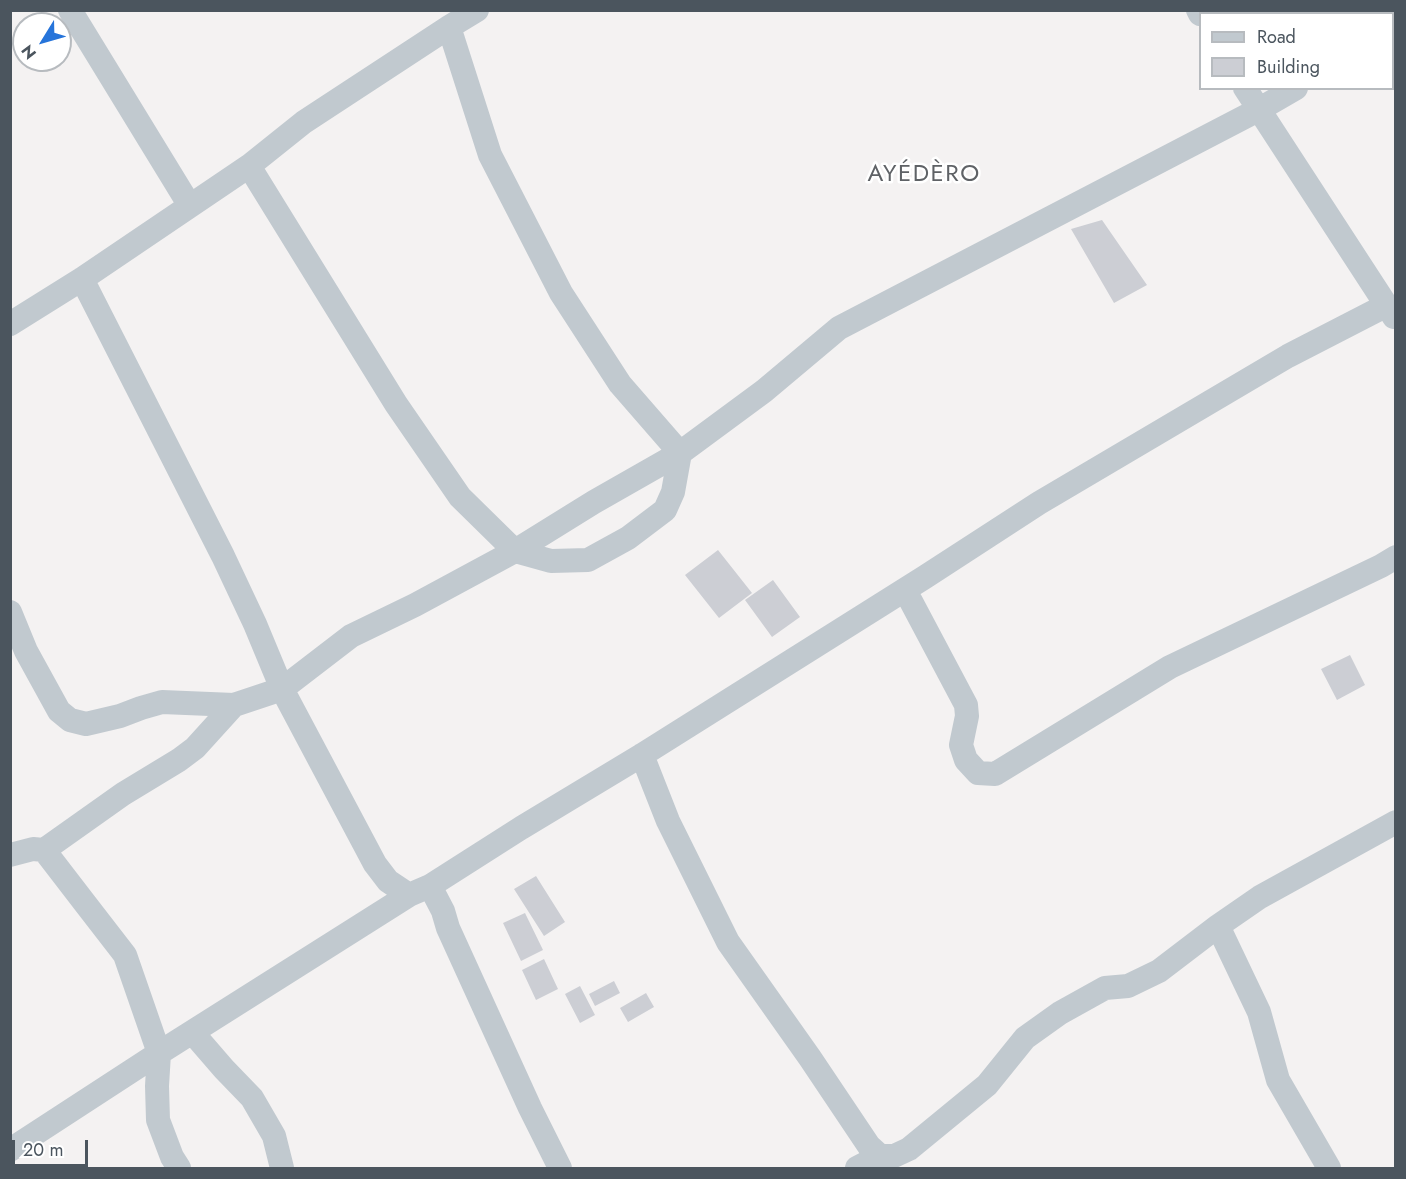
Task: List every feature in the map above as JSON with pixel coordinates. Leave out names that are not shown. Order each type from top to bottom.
[{"type":"street","points":[[70,10],[190,206]]},
{"type":"street","points":[[10,324],[82,279],[249,166],[304,122],[477,10]]},
{"type":"street","points":[[449,27],[490,155],[561,293],[620,384],[680,453]]},
{"type":"street","points":[[10,1150],[192,1032],[419,890],[642,755],[1039,503],[1287,356],[1391,312],[1246,90]]},
{"type":"street","points":[[10,612],[26,651],[58,711],[70,720],[86,724],[162,702],[234,705],[282,689],[351,636],[415,605],[515,551],[680,453],[764,390],[839,328],[1293,90]]},
{"type":"street","points":[[249,166],[396,404],[460,497],[515,551],[551,561],[588,560],[628,538],[665,510],[672,492],[680,453]]},
{"type":"street","points":[[82,279],[224,556],[282,689],[375,864],[388,881],[419,890],[443,911],[448,928],[530,1108],[560,1168]]},
{"type":"street","points":[[905,590],[966,705],[967,716],[961,745],[966,760],[978,773],[995,774],[1170,667],[1381,566],[1395,556]]},
{"type":"street","points":[[10,855],[33,849],[44,850],[123,794],[179,760],[195,748],[234,705]]},
{"type":"street","points":[[642,755],[668,821],[728,942],[810,1058],[868,1146],[880,1156]]},
{"type":"street","points":[[857,1168],[880,1156],[894,1156],[909,1149],[987,1085],[1025,1038],[1060,1013],[1105,988],[1128,986],[1160,971],[1260,897],[1395,822]]},
{"type":"street","points":[[44,850],[125,955],[159,1053],[158,1120],[178,1168]]},
{"type":"street","points":[[1218,926],[1259,1012],[1278,1080],[1313,1144],[1329,1168]]},
{"type":"street","points":[[192,1032],[252,1098],[274,1136],[282,1168]]},
{"type":"building","points":[[1102,220],[1147,285],[1114,303],[1071,229]]},
{"type":"building","points":[[718,550],[752,593],[719,618],[685,575]]},
{"type":"building","points":[[773,580],[800,617],[772,637],[745,600]]},
{"type":"building","points":[[1350,655],[1365,685],[1337,700],[1321,669]]},
{"type":"building","points":[[536,876],[565,922],[544,936],[514,889]]},
{"type":"building","points":[[525,913],[543,950],[521,961],[503,923]]},
{"type":"building","points":[[544,959],[558,989],[536,1000],[522,970]]},
{"type":"building","points":[[614,981],[620,993],[595,1006],[589,994]]},
{"type":"building","points":[[580,986],[595,1015],[580,1023],[565,994]]},
{"type":"building","points":[[646,993],[654,1007],[628,1022],[620,1008]]},
{"type":"district","name":"AYÉDÈRO","points":[[924,175]]}]
